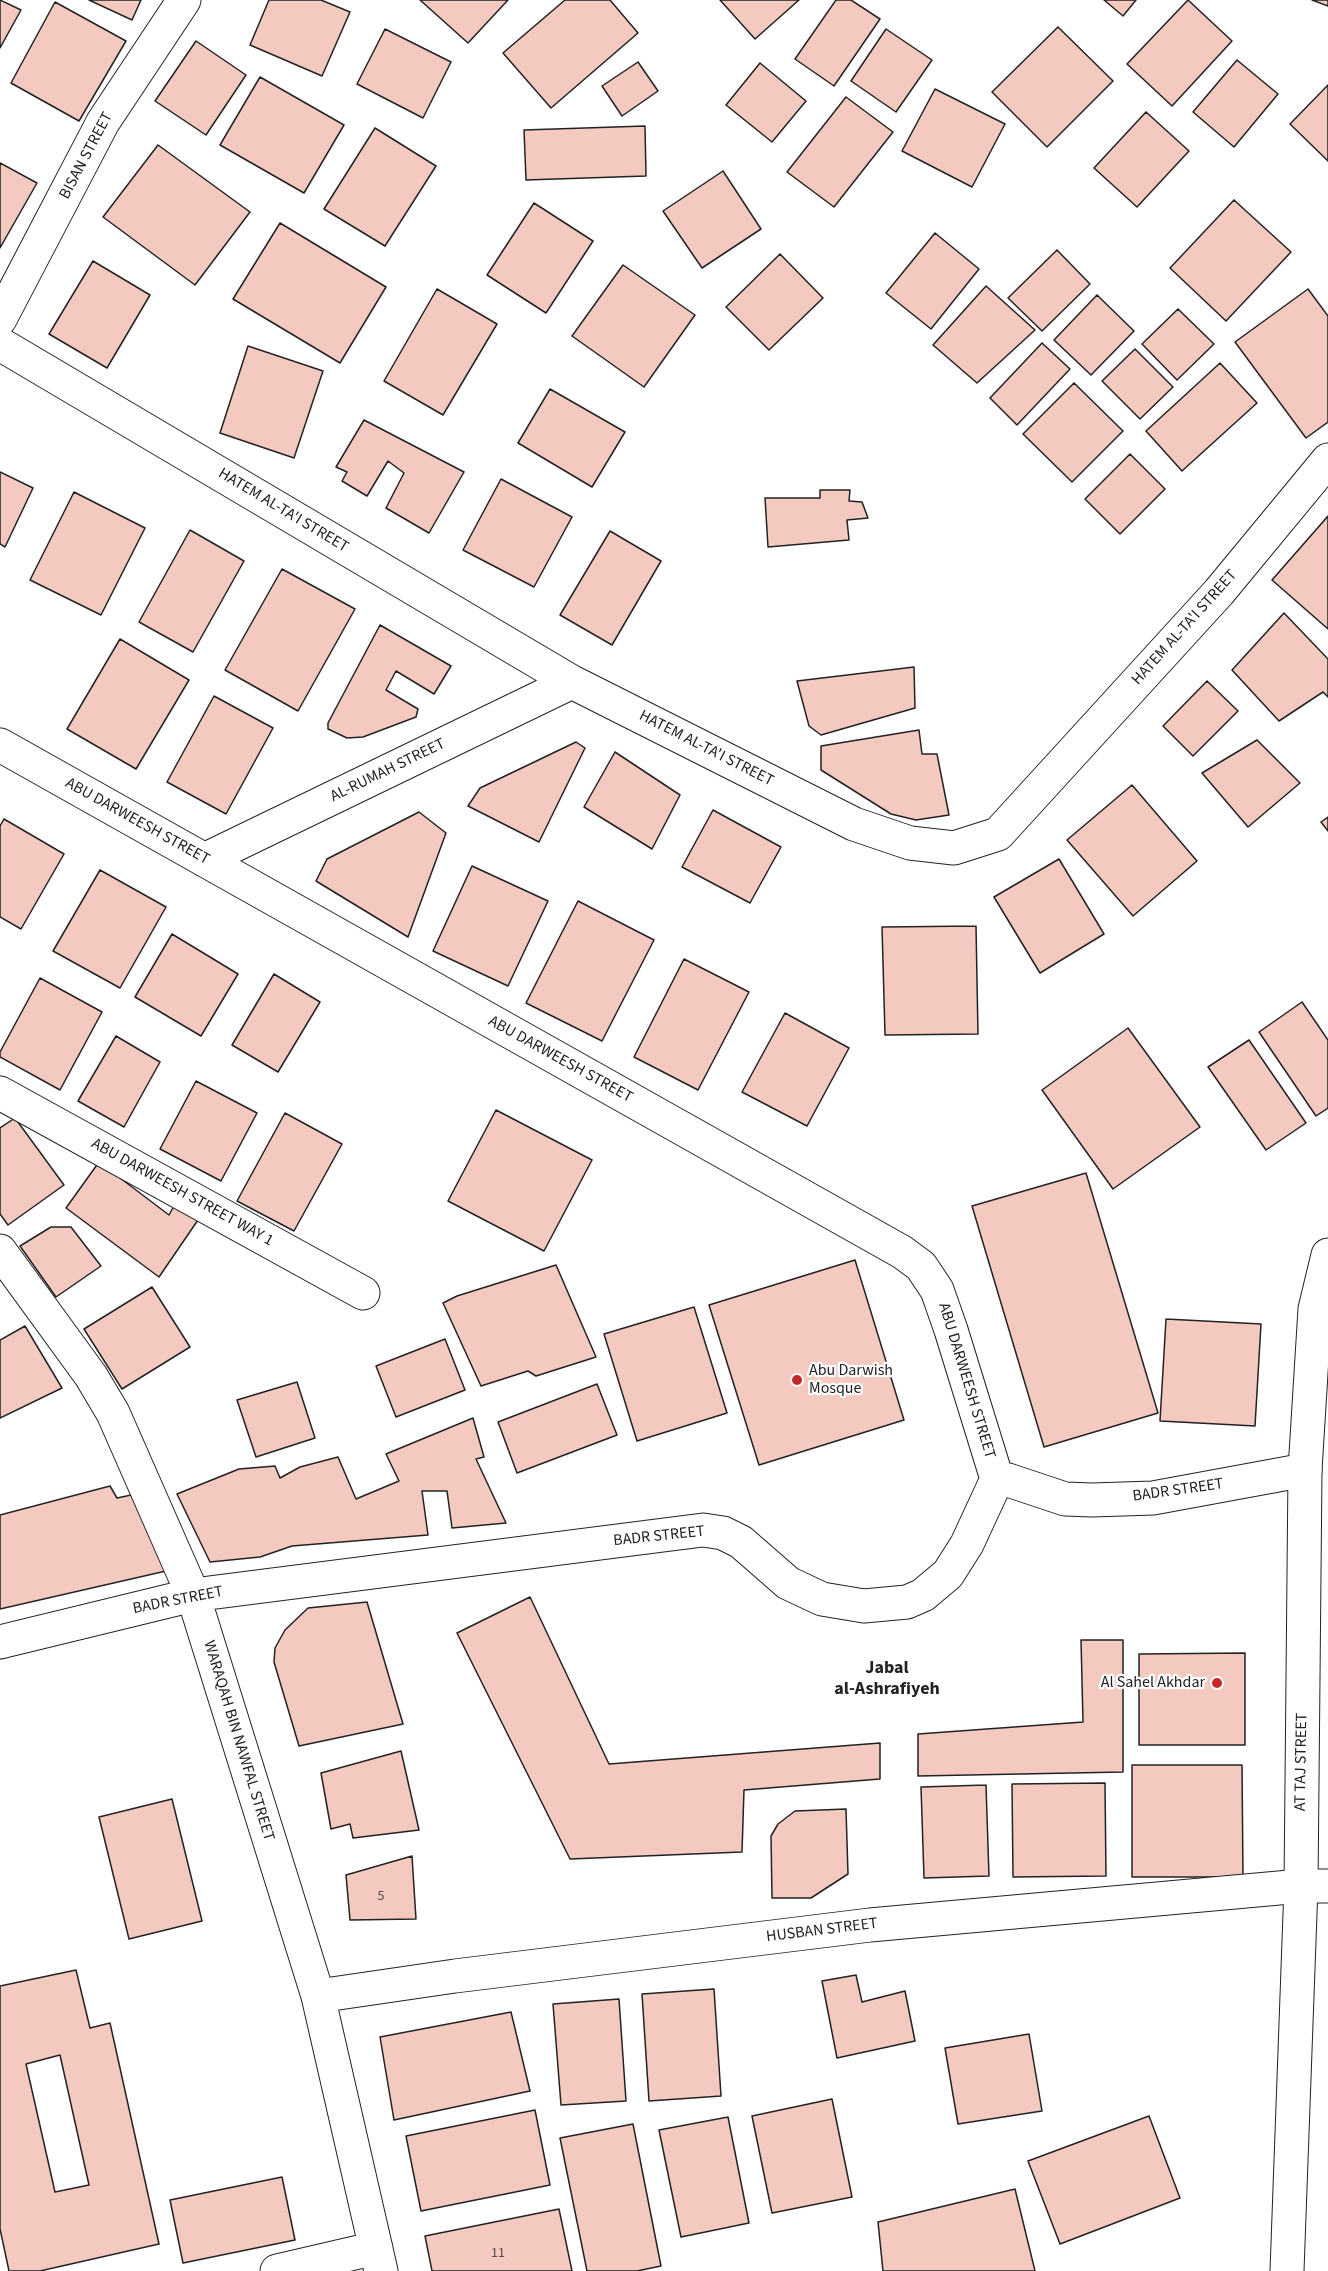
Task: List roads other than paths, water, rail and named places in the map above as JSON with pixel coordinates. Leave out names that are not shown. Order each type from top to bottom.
[{"type":"street","name":"BISAN STREET","points":[[0,319],[104,122],[184,0]]},
{"type":"street","name":"HATEM AL-TA'I STREET","points":[[0,344],[572,682],[854,824],[910,843],[954,848],[998,834],[1219,592],[1328,460]]},
{"type":"street","name":"AL-RUMAH STREET","points":[[204,860],[572,682]]},
{"type":"street","name":"ABU DARWEESH STREET","points":[[0,745],[902,1252],[921,1266],[937,1290],[997,1479]]},
{"type":"street","name":"ABU DARWEESH STREET WAY 1","points":[[0,1094],[363,1293]]},
{"type":"street","name":"WARAQAH BIN NAWFAL STREET","points":[[0,1251],[91,1376],[113,1413],[193,1596],[318,1996],[379,2260]]},
{"type":"street","name":"AT TAJ STREET","points":[[1287,2271],[1314,1886],[1305,1470],[1315,1309],[1328,1255]]},
{"type":"street","name":"BADR STREET","points":[[0,1642],[193,1596],[703,1530],[723,1533],[741,1542],[788,1583],[822,1599],[864,1606],[898,1604],[923,1595],[948,1574],[967,1544],[997,1479],[1008,1480],[1065,1499],[1092,1500],[1153,1498],[1305,1470]]},
{"type":"street","name":"HUSBAN STREET","points":[[318,1996],[455,1976],[870,1925],[1314,1886]]},
{"type":"street","points":[[277,2271],[379,2260]]},
{"type":"place","name":"Abu Darwish Mosque","points":[[797,1380]]},
{"type":"place","name":"Al Sahel Akhdar","points":[[1217,1683]]},
{"type":"district","name":"Jabal al-Ashrafiyeh","points":[[887,1679]]}]
